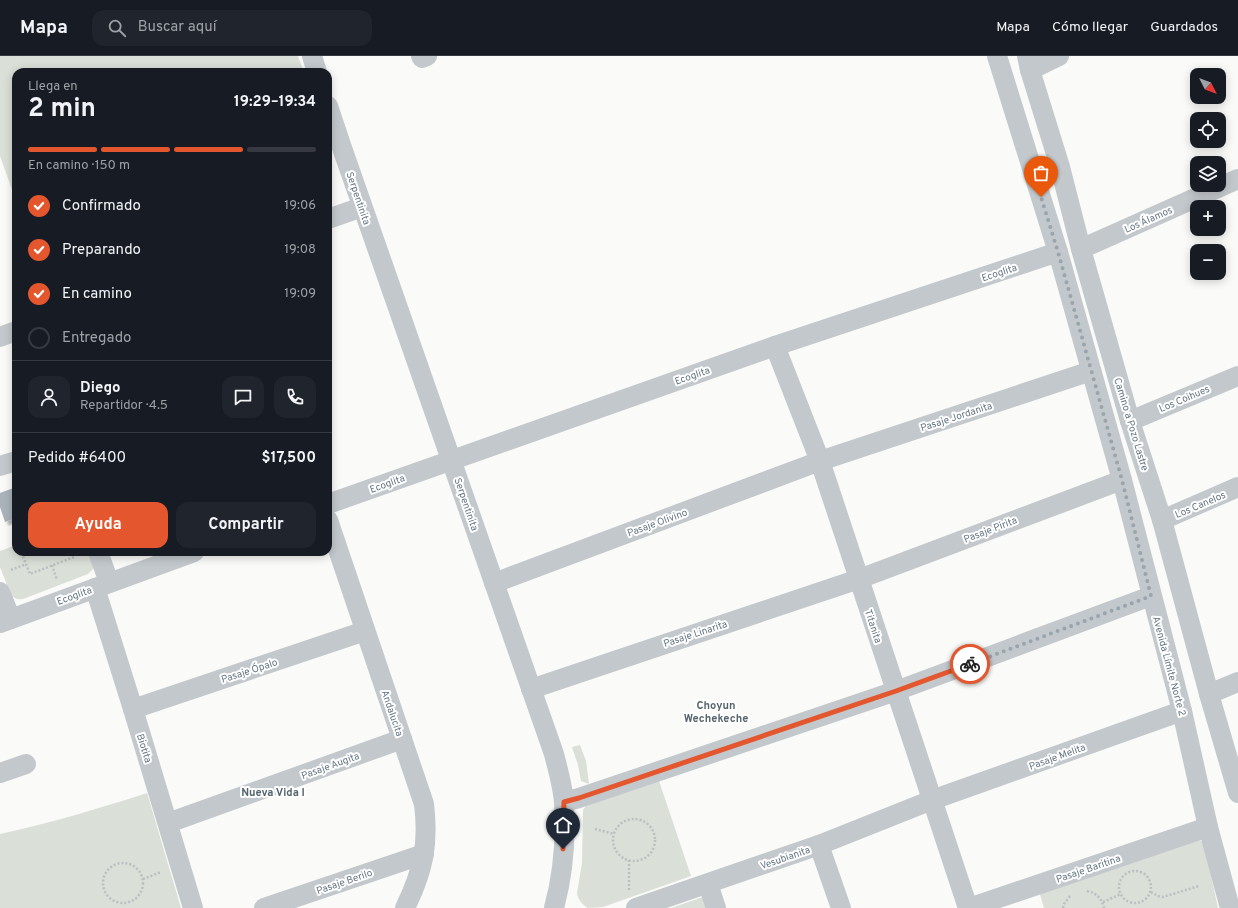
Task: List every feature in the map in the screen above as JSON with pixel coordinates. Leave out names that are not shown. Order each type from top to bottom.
[{"type":"street","points":[[312,56],[316,68]]},
{"type":"street","points":[[421,56],[422,58],[427,56]]},
{"type":"street","name":"Avenida Límite Norte 2","points":[[997,56],[1058,252],[1122,480],[1182,711],[1208,827],[1230,908]]},
{"type":"street","points":[[1029,63],[1059,56]]},
{"type":"street","name":"Camino a Pozo Lastre","points":[[1029,63],[1060,167],[1081,249],[1130,421],[1162,520],[1209,694],[1238,793]]},
{"type":"street","name":"Serpentinita","points":[[332,118],[554,754],[564,802],[564,837],[562,860],[559,886],[554,908]]},
{"type":"street","name":"Los Álamos","points":[[1081,249],[1238,179]]},
{"type":"street","points":[[332,218],[362,207]]},
{"type":"street","name":"Ecoglita","points":[[332,502],[775,346],[1058,252]]},
{"type":"street","points":[[0,337],[12,332]]},
{"type":"street","name":"Titanita","points":[[775,346],[820,461],[968,908]]},
{"type":"street","name":"Pasaje Jordanita","points":[[820,461],[1091,371]]},
{"type":"street","name":"Los Coihues","points":[[1130,421],[1238,376]]},
{"type":"street","name":"Pasaje Olivino","points":[[494,582],[820,461]]},
{"type":"street","points":[[0,466],[12,462]]},
{"type":"street","name":"Pasaje Pirita","points":[[859,579],[1122,480]]},
{"type":"street","name":"Los Canelos","points":[[1162,520],[1238,488]]},
{"type":"street","name":"Andalucita","points":[[332,514],[365,631],[424,804],[427,825],[424,854],[417,884],[405,908]]},
{"type":"street","name":"Biotita","points":[[98,556],[102,585],[133,709],[193,908]]},
{"type":"street","name":"Ecoglita","points":[[5,621],[183,556]]},
{"type":"street","name":"Pasaje Linarita","points":[[531,689],[859,579]]},
{"type":"street","points":[[0,592],[5,621]]},
{"type":"street","points":[[564,802],[896,691],[1151,596]]},
{"type":"street","name":"Pasaje Ópalo","points":[[133,709],[365,631]]},
{"type":"street","points":[[1209,694],[1238,682]]},
{"type":"street","name":"Pasaje Melita","points":[[932,800],[1182,711]]},
{"type":"street","name":"Pasaje Augita","points":[[168,823],[402,739]]},
{"type":"street","points":[[0,773],[26,764]]},
{"type":"street","name":"Vesubianita","points":[[632,901],[708,884],[819,845],[932,800]]},
{"type":"street","name":"Pasaje Baritina","points":[[968,908],[1208,827]]},
{"type":"street","points":[[819,845],[841,908]]},
{"type":"street","name":"Pasaje Berilo","points":[[264,908],[424,854]]},
{"type":"street","points":[[708,884],[716,908]]},
{"type":"path","points":[[23,556],[30,574],[74,556]]},
{"type":"path","points":[[11,570],[26,564]]},
{"type":"path","points":[[52,565],[57,581]]},
{"type":"path","points":[[632,819],[646,822],[654,834],[655,843],[651,852],[643,858],[629,860],[621,855],[616,848],[614,844],[614,834],[619,826],[632,819]]},
{"type":"path","points":[[595,830],[614,834]]},
{"type":"path","points":[[629,860],[632,901]]},
{"type":"path","points":[[124,862],[129,863],[138,869],[141,874],[143,884],[141,893],[138,897],[124,903],[119,903],[109,898],[102,883],[103,878],[109,868],[118,863],[124,862]]},
{"type":"path","points":[[1137,871],[1142,872],[1149,878],[1152,887],[1151,892],[1145,900],[1136,903],[1127,901],[1121,894],[1119,884],[1127,873],[1137,871]]},
{"type":"path","points":[[1151,892],[1163,897],[1199,886]]},
{"type":"path","points":[[1083,891],[1095,893],[1103,902],[1104,908]]},
{"type":"path","points":[[1063,908],[1064,904],[1072,894]]},
{"type":"path","points":[[1103,902],[1121,894]]},
{"type":"path","points":[[124,903],[124,908]]},
{"type":"shaded area","points":[[0,56],[298,56],[302,68],[12,68],[12,190],[0,156]]},
{"type":"shaded area","points":[[12,546],[12,556],[92,556],[94,568],[88,574],[23,599],[16,599],[11,595],[0,567],[0,551]]},
{"type":"shaded area","points":[[580,745],[586,761],[589,784],[581,781],[572,747]]},
{"type":"shaded area","points":[[658,778],[691,876],[603,907],[588,908],[578,898],[577,893],[582,863],[583,810],[586,806]]},
{"type":"shaded area","points":[[147,793],[181,908],[0,908],[0,834],[110,805]]},
{"type":"shaded area","points":[[1196,838],[1204,843],[1218,908],[1044,908],[1039,891]]},
{"type":"shaded area","points":[[703,897],[709,908],[671,908]]},
{"type":"building","points":[[12,488],[12,519],[5,522],[0,507],[0,493]]},
{"type":"way so far","points":[[970,664],[1151,596],[1122,480],[1058,252],[1041,197]]},
{"type":"district","name":"Choyun Wechekeche","points":[[716,711]]},
{"type":"district","name":"Nueva Vida I","points":[[273,792]]},
{"type":"route","points":[[563,849],[564,802],[896,691],[970,664]]}]
